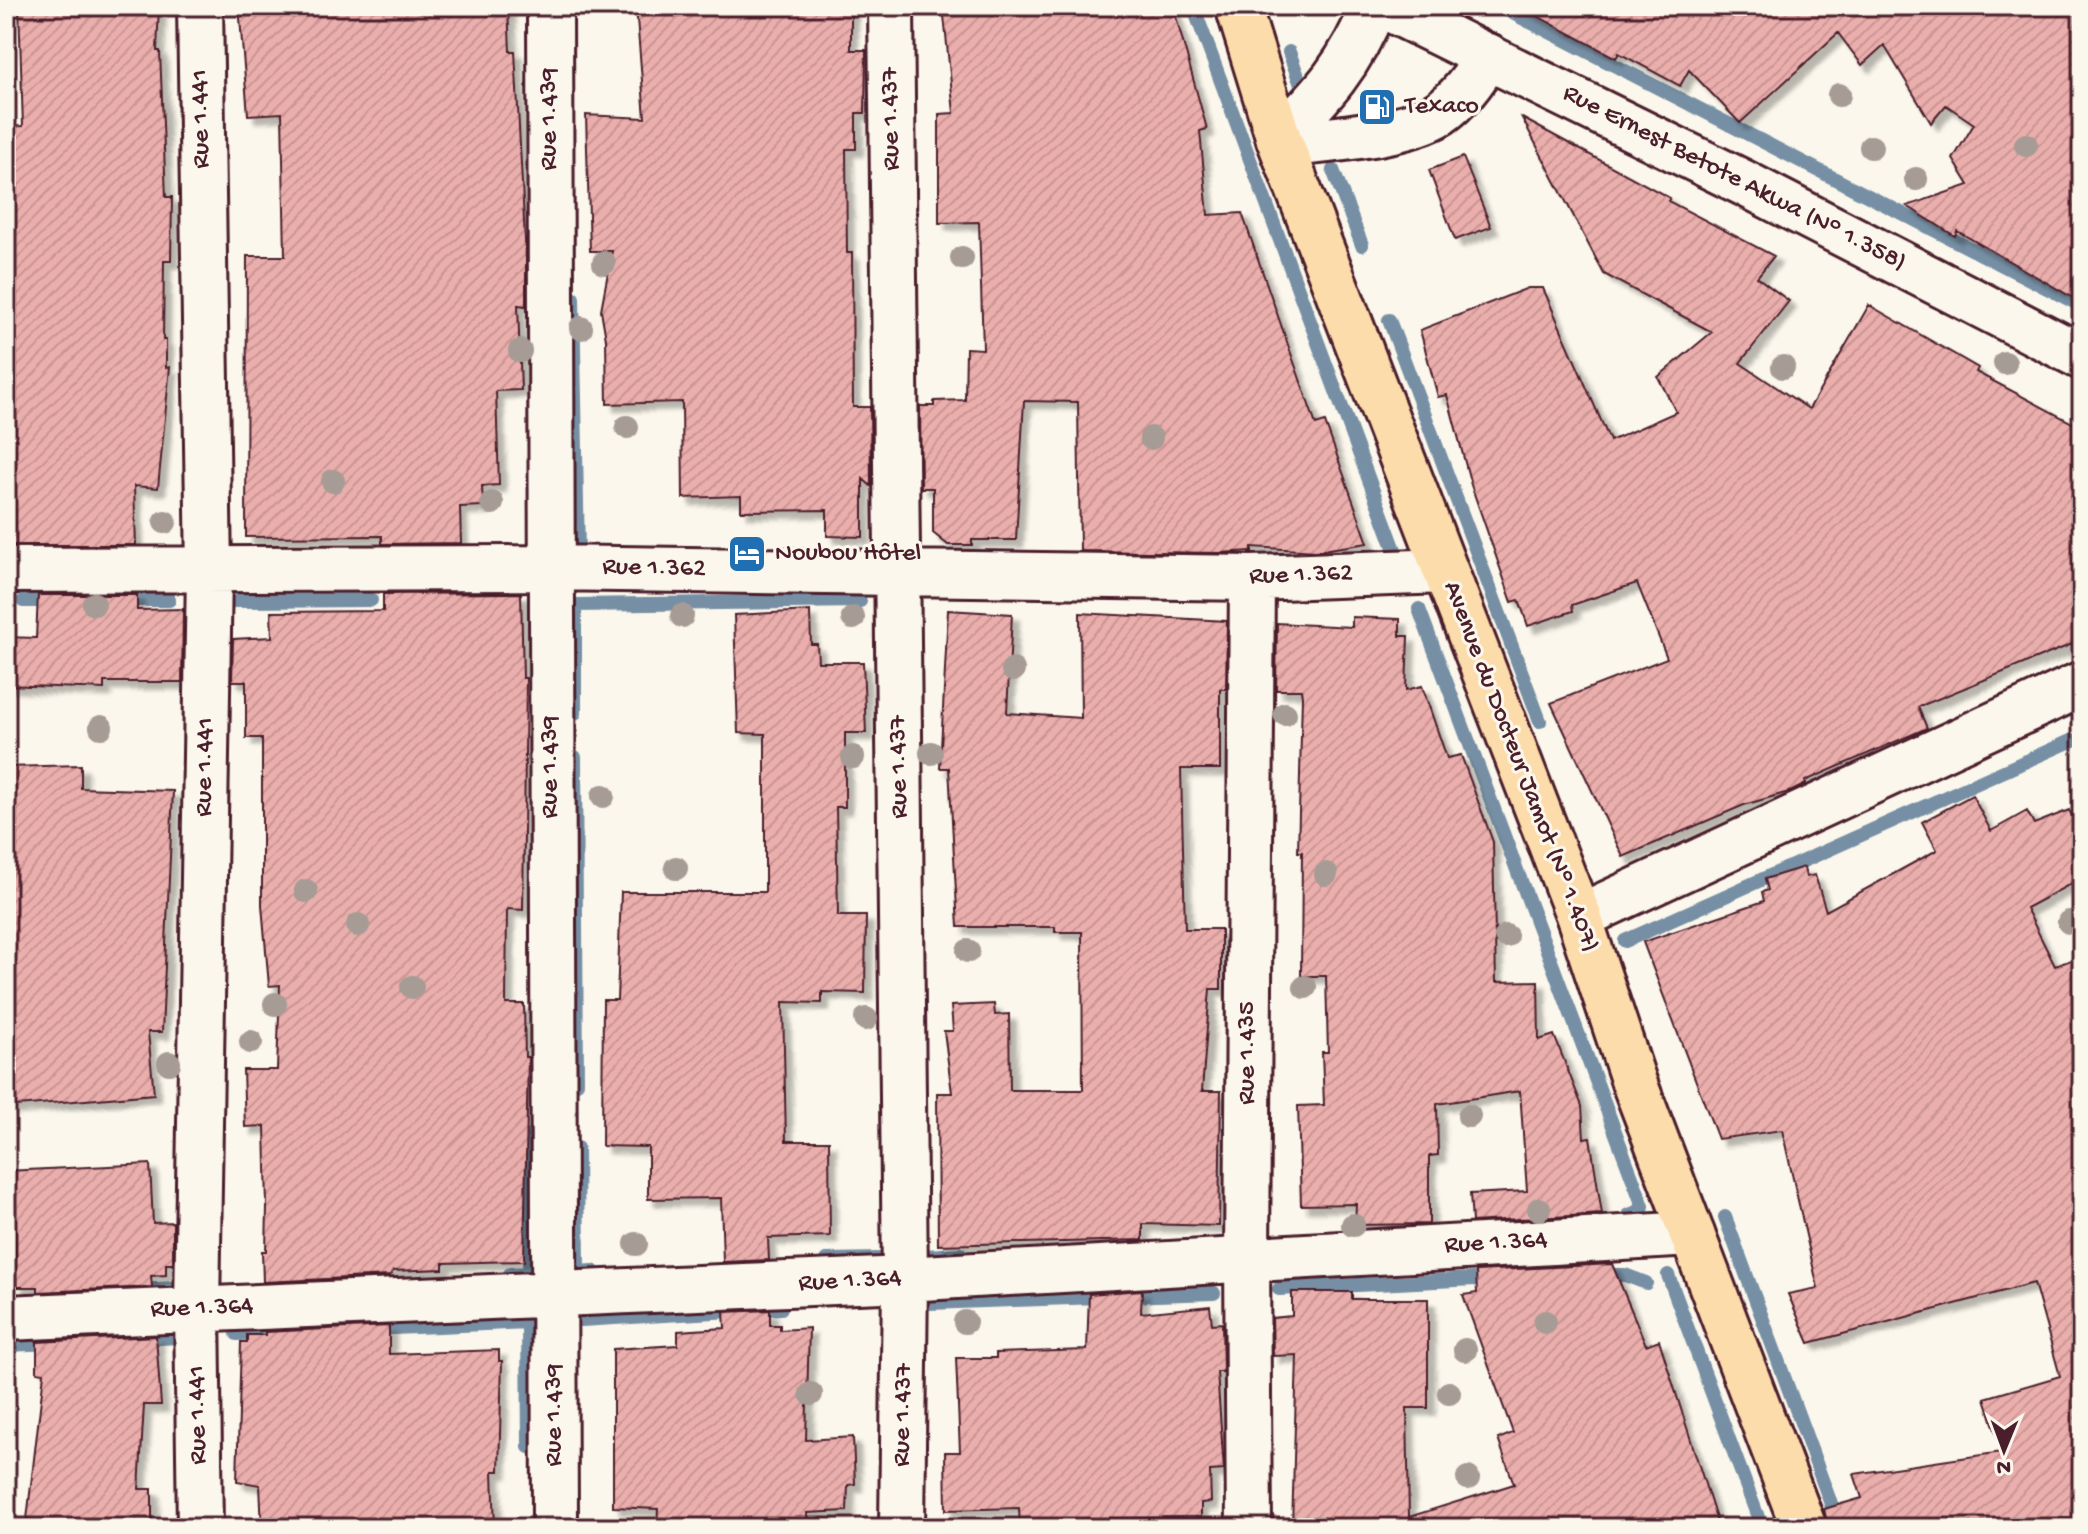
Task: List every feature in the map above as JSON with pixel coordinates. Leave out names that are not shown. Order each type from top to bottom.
[{"type":"main road","name":"Avenue du Docteur Jamot (N° 1.407)","points":[[1238,6],[1280,142],[1579,917],[1634,1082],[1804,1528]]},
{"type":"street","name":"Rue 1.441","points":[[200,6],[209,571],[197,1308],[200,1528]]},
{"type":"street","name":"Rue 1.439","points":[[550,6],[555,1528]]},
{"type":"street","name":"Rue 1.437","points":[[891,6],[905,1279],[902,1528]]},
{"type":"street","points":[[1280,142],[1331,86],[1357,48],[1374,6]]},
{"type":"street","name":"Rue Ernest Betote Akwa (N° 1.358)","points":[[1384,6],[1742,182],[2082,357]]},
{"type":"street","points":[[1280,142],[1401,127],[1439,113],[1474,80],[1488,56]]},
{"type":"street","name":"Rue 1.362","points":[[6,570],[550,568],[1252,578],[1445,571]]},
{"type":"street","name":"Rue 1.435","points":[[1249,1528],[1247,1259],[1252,578]]},
{"type":"street","points":[[1579,917],[2082,684]]},
{"type":"street","name":"Rue 1.364","points":[[6,1318],[905,1279],[1692,1234]]},
{"type":"building","points":[[19,6],[159,6],[157,51],[160,51],[166,197],[172,197],[171,261],[164,261],[163,340],[166,340],[166,368],[170,367],[158,488],[134,486],[136,545],[6,545],[6,127],[23,126]]},
{"type":"building","points":[[239,6],[508,6],[510,51],[515,51],[526,259],[526,306],[518,305],[521,390],[496,391],[499,485],[482,486],[483,506],[460,507],[461,543],[382,544],[382,536],[246,537],[247,256],[285,256],[282,113],[248,115]]},
{"type":"building","points":[[636,6],[851,6],[851,50],[866,50],[865,113],[856,113],[856,149],[846,149],[847,253],[852,253],[853,407],[870,407],[871,486],[863,479],[863,537],[827,536],[827,510],[741,511],[741,496],[683,498],[682,402],[607,404],[606,339],[601,310],[612,251],[590,251],[586,115],[645,118]]},
{"type":"building","points":[[943,6],[1173,6],[1207,129],[1200,131],[1208,215],[1242,213],[1316,425],[1325,422],[1368,543],[1316,551],[1252,547],[1252,551],[1219,553],[1080,551],[1078,402],[1024,401],[1016,540],[972,540],[972,545],[948,545],[933,533],[933,488],[921,488],[920,406],[934,406],[934,401],[965,400],[966,348],[983,349],[979,222],[939,223],[939,114],[954,113]]},
{"type":"building","points":[[1518,6],[2082,6],[2082,303],[1957,231],[1955,236],[1907,206],[1969,185],[1953,159],[1974,124],[1946,105],[1931,123],[1884,45],[1862,65],[1838,33],[1740,123],[1689,70],[1680,86],[1619,53],[1616,58]]},
{"type":"building","points":[[1522,118],[1670,198],[1668,201],[1774,256],[1757,277],[1789,301],[1740,363],[1809,409],[1869,305],[1978,368],[1976,372],[2082,428],[2082,640],[1918,707],[1927,728],[1805,781],[1806,784],[1792,791],[1744,805],[1623,857],[1551,703],[1667,658],[1637,583],[1572,605],[1573,611],[1528,626],[1519,600],[1512,602],[1471,485],[1447,395],[1438,397],[1420,330],[1528,288],[1543,288],[1610,441],[1676,412],[1658,377],[1712,332],[1604,274]]},
{"type":"building","points":[[1463,157],[1491,227],[1455,240],[1429,170]]},
{"type":"building","points":[[521,593],[523,678],[526,678],[523,910],[507,909],[506,1004],[524,1004],[525,1057],[528,1057],[524,1261],[443,1263],[443,1269],[393,1271],[390,1276],[263,1282],[262,1251],[266,1251],[267,1207],[265,1126],[245,1127],[243,1070],[277,1070],[280,985],[269,986],[262,905],[262,738],[246,738],[246,681],[232,681],[233,639],[272,637],[271,612],[383,611],[383,594]]},
{"type":"building","points":[[38,595],[137,595],[137,610],[183,609],[182,682],[104,682],[104,689],[6,685],[6,637],[36,638]]},
{"type":"building","points":[[948,610],[1012,614],[1007,713],[1081,718],[1080,613],[1227,621],[1226,689],[1220,689],[1220,769],[1181,769],[1185,929],[1221,929],[1221,989],[1210,989],[1202,1091],[1221,1091],[1219,1226],[1143,1224],[1143,1240],[938,1245],[937,1093],[952,1093],[944,1031],[953,1031],[951,1006],[994,1004],[995,1015],[1009,1014],[1010,1090],[1083,1090],[1082,932],[1055,932],[1055,927],[958,927],[949,768],[940,768]]},
{"type":"building","points":[[810,611],[811,644],[817,644],[818,662],[863,662],[866,733],[845,733],[845,807],[836,807],[838,916],[866,916],[865,993],[822,992],[822,1003],[783,1002],[786,1141],[829,1141],[830,1236],[768,1238],[769,1260],[723,1262],[721,1198],[648,1199],[648,1147],[602,1146],[603,1000],[617,1000],[621,892],[765,892],[765,734],[738,733],[734,615]]},
{"type":"building","points":[[1352,617],[1400,619],[1400,636],[1408,636],[1406,690],[1422,686],[1447,758],[1461,755],[1493,842],[1496,982],[1538,981],[1539,1040],[1554,1035],[1582,1106],[1584,1138],[1590,1137],[1602,1214],[1472,1222],[1470,1194],[1527,1191],[1520,1091],[1437,1104],[1438,1155],[1429,1156],[1429,1224],[1355,1225],[1356,1204],[1301,1205],[1298,1106],[1324,1105],[1322,1052],[1328,1052],[1326,976],[1301,976],[1302,852],[1298,852],[1302,696],[1301,690],[1276,690],[1277,623],[1352,627]]},
{"type":"building","points":[[81,765],[81,788],[173,791],[162,1032],[148,1032],[154,1094],[6,1107],[6,767]]},
{"type":"building","points":[[1972,795],[1991,831],[2027,811],[2034,824],[2069,810],[2082,833],[2082,878],[2026,908],[2055,966],[2082,956],[2082,1492],[2076,1492],[2079,1522],[2051,1528],[1828,1528],[1824,1509],[1862,1498],[1854,1474],[2002,1452],[1985,1398],[2060,1376],[2034,1283],[1809,1343],[1788,1294],[1818,1288],[1782,1130],[1718,1139],[1643,942],[1764,901],[1762,892],[1768,890],[1765,879],[1804,867],[1806,877],[1815,875],[1826,911],[1937,850],[1922,822]]},
{"type":"building","points":[[150,1164],[153,1223],[173,1222],[173,1264],[166,1264],[166,1275],[151,1276],[152,1287],[38,1292],[38,1287],[16,1287],[14,1212],[6,1212],[6,1171]]},
{"type":"building","points":[[1612,1264],[1646,1345],[1659,1340],[1719,1528],[1292,1528],[1297,1355],[1273,1356],[1272,1318],[1292,1316],[1292,1292],[1352,1292],[1352,1299],[1428,1299],[1428,1408],[1407,1408],[1409,1517],[1514,1484],[1498,1439],[1513,1433],[1463,1295],[1477,1293],[1476,1271]]},
{"type":"building","points":[[1142,1290],[1141,1313],[1210,1306],[1212,1324],[1222,1323],[1223,1372],[1217,1372],[1224,1470],[1210,1471],[1211,1502],[1201,1503],[1201,1517],[1084,1519],[1085,1528],[1020,1528],[1019,1508],[946,1510],[945,1452],[960,1452],[956,1358],[996,1358],[996,1353],[1087,1350],[1089,1294]]},
{"type":"building","points":[[770,1310],[770,1325],[780,1325],[780,1330],[809,1328],[806,1440],[853,1437],[855,1484],[848,1485],[847,1511],[807,1513],[808,1528],[657,1528],[658,1509],[613,1507],[613,1349],[678,1345],[678,1331],[725,1328],[724,1312]]},
{"type":"building","points":[[389,1326],[389,1354],[499,1350],[499,1361],[502,1361],[499,1471],[493,1471],[495,1528],[262,1528],[260,1485],[237,1481],[241,1342],[247,1342],[247,1335],[265,1335],[265,1332]]},
{"type":"building","points":[[156,1336],[161,1405],[144,1405],[139,1489],[152,1489],[152,1528],[26,1528],[44,1373],[37,1372],[37,1342]]},
{"type":"waterway","points":[[1193,6],[1395,550]]},
{"type":"waterway","points":[[1499,6],[2082,306]]},
{"type":"waterway","points":[[1289,52],[1307,101]]},
{"type":"waterway","points":[[1333,170],[1362,245]]},
{"type":"waterway","points":[[573,298],[578,553],[590,553]]},
{"type":"waterway","points":[[1389,320],[1540,721]]},
{"type":"waterway","points":[[121,600],[169,600]]},
{"type":"waterway","points":[[230,601],[371,600]]},
{"type":"waterway","points":[[23,601],[56,601]]},
{"type":"waterway","points":[[575,713],[575,605],[860,601]]},
{"type":"waterway","points":[[1419,609],[1643,1206],[1642,1210],[1629,1215]]},
{"type":"waterway","points":[[1625,941],[2073,740]]},
{"type":"waterway","points":[[575,757],[577,1083]]},
{"type":"waterway","points":[[510,1274],[529,1273],[531,1136]]},
{"type":"waterway","points":[[577,1148],[578,1272],[593,1271]]},
{"type":"waterway","points":[[1725,1217],[1837,1520]]},
{"type":"waterway","points":[[924,1256],[961,1254]]},
{"type":"waterway","points":[[826,1260],[881,1259]]},
{"type":"waterway","points":[[1600,1275],[1625,1275],[1646,1283]]},
{"type":"waterway","points":[[1668,1275],[1762,1528]]},
{"type":"waterway","points":[[1279,1289],[1495,1278]]},
{"type":"waterway","points":[[77,1293],[177,1288]]},
{"type":"waterway","points":[[929,1303],[1214,1293]]},
{"type":"waterway","points":[[581,1320],[781,1308]]},
{"type":"waterway","points":[[370,1329],[528,1322],[529,1447]]},
{"type":"waterway","points":[[237,1334],[281,1332]]},
{"type":"waterway","points":[[140,1339],[180,1337]]},
{"type":"waterway","points":[[6,1345],[55,1343]]},
{"type":"place","name":"Texaco","points":[[1377,107]]},
{"type":"place","name":"Noubou Hôtel","points":[[747,554]]}]
